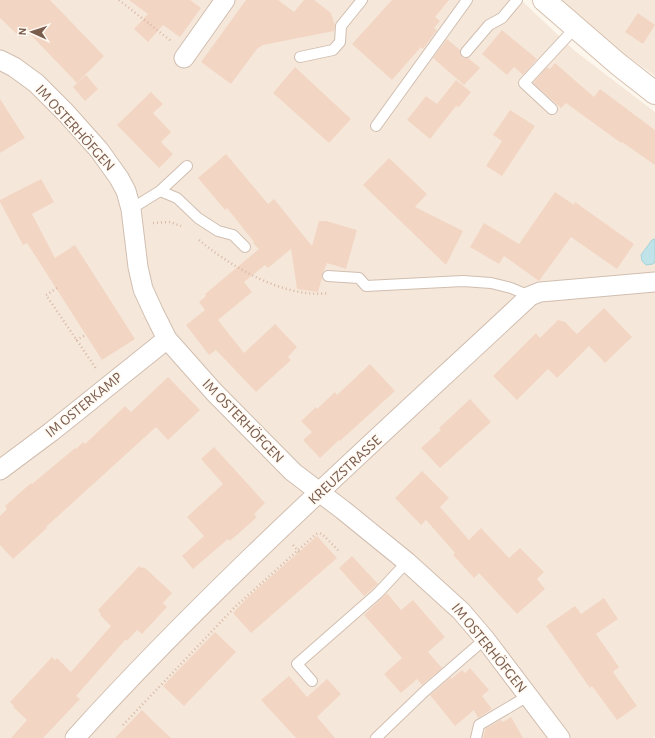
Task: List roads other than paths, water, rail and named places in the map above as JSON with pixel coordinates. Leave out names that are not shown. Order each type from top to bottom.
[{"type":"main road","points":[[544,0],[575,28],[655,93]]},
{"type":"street","points":[[185,56],[225,0]]},
{"type":"street","name":"IM OSTERHÖFGEN","points":[[0,60],[14,67],[36,83],[66,113],[99,150],[119,178],[126,192],[131,209],[138,267],[143,289],[167,339],[214,392],[293,472],[407,562],[461,611],[485,639],[560,738]]},
{"type":"street","name":"KREUZSTRASSE","points":[[75,738],[190,617],[320,492],[530,296],[540,292],[552,290],[655,282]]},
{"type":"street","name":"IM OSTERKAMP","points":[[0,470],[51,432],[107,385],[167,339]]},
{"type":"lane","points":[[300,57],[333,50],[340,42],[341,26],[362,0]]},
{"type":"lane","points":[[376,126],[467,0]]},
{"type":"lane","points":[[466,52],[489,25],[502,18],[517,0]]},
{"type":"lane","points":[[552,108],[524,83],[575,28]]},
{"type":"lane","points":[[131,209],[160,191],[187,166]]},
{"type":"lane","points":[[160,191],[177,198],[198,218],[218,231],[233,235],[244,247]]},
{"type":"lane","points":[[328,276],[359,278],[366,286],[463,281],[491,283],[511,288],[530,296]]},
{"type":"lane","points":[[312,681],[297,664],[378,593],[407,562]]},
{"type":"lane","points":[[376,738],[485,639]]},
{"type":"lane","points":[[476,738],[479,725],[528,696]]},
{"type":"water","points":[[655,239],[655,262],[653,264],[646,265],[642,261],[641,255],[652,240]]}]
